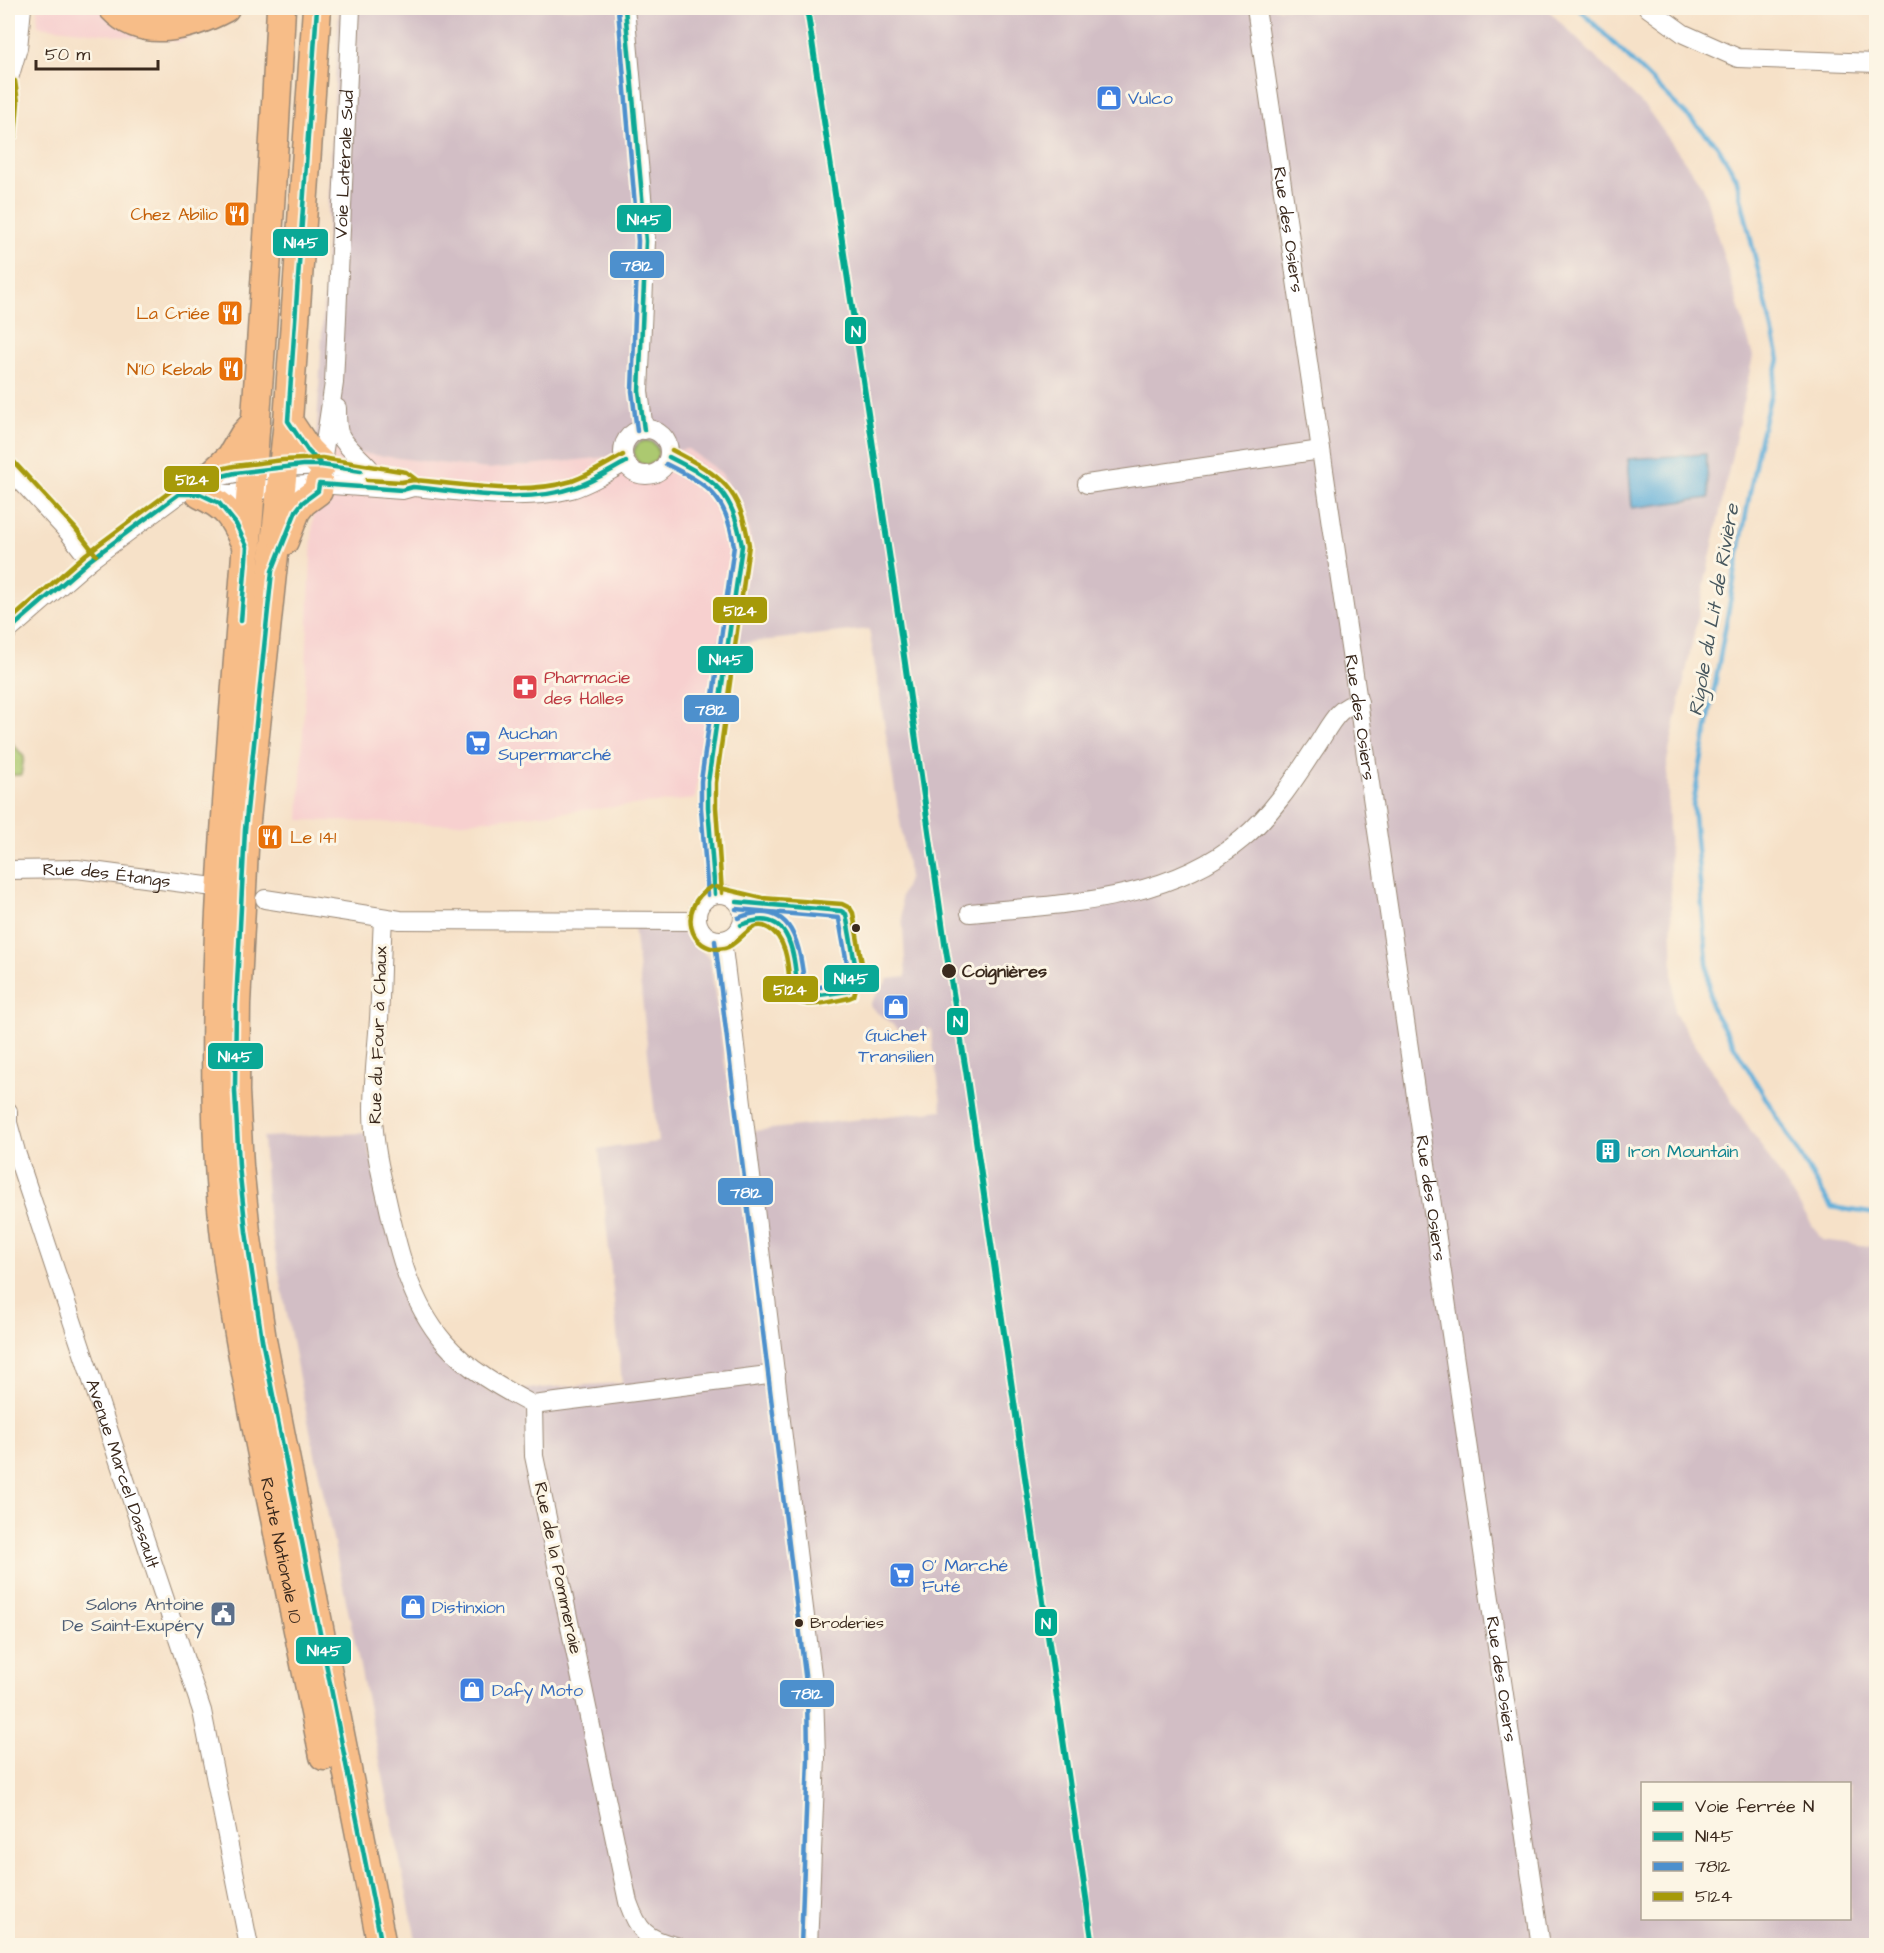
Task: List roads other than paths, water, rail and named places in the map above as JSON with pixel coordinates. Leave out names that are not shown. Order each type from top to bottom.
[{"type":"main road","points":[[113,8],[127,21],[137,25],[180,26],[225,8]]},
{"type":"main road","points":[[267,479],[256,422],[281,8]]},
{"type":"main road","points":[[267,479],[288,421],[317,8]]},
{"type":"main road","points":[[259,381],[269,395],[266,538],[272,571]]},
{"type":"main road","points":[[272,571],[296,511],[303,502],[318,491],[320,475],[308,451],[288,421]]},
{"type":"main road","points":[[247,548],[233,518],[227,511],[219,503],[195,489],[231,456],[244,435],[256,422]]},
{"type":"main road","name":"Route Nationale 10","points":[[267,479],[247,548],[221,886],[216,1001],[216,1097],[220,1186],[249,1390],[363,1946]]},
{"type":"main road","name":"Route Nationale 10","points":[[272,571],[245,830],[236,1004],[235,1091],[239,1166],[262,1340],[382,1946]]},
{"type":"street","points":[[8,135],[11,102],[8,82],[18,48],[22,8]]},
{"type":"street","name":"Voie Latérale Sud","points":[[320,475],[334,383],[351,8]]},
{"type":"street","points":[[625,8],[646,241],[639,391],[644,429]]},
{"type":"street","name":"Rue des Osiers","points":[[1256,8],[1541,1946]]},
{"type":"street","points":[[1648,8],[1684,34],[1738,58],[1876,63]]},
{"type":"street","points":[[334,383],[339,431],[348,447],[365,461],[374,474]]},
{"type":"street","points":[[644,429],[663,437],[668,443],[669,457],[662,469],[649,476],[635,473],[623,455],[626,441],[631,435],[644,429]]},
{"type":"street","points":[[1087,484],[1321,450]]},
{"type":"street","points":[[669,457],[706,475],[721,489],[732,506],[739,524],[742,546],[708,782],[708,816],[715,894]]},
{"type":"street","points":[[320,475],[402,490],[413,487],[519,495],[570,489],[587,483],[626,462]]},
{"type":"street","points":[[8,467],[69,533],[90,560]]},
{"type":"street","points":[[8,631],[90,560],[195,489],[235,473],[267,479],[374,474],[404,479],[413,487]]},
{"type":"street","points":[[970,913],[1066,903],[1122,894],[1156,885],[1195,869],[1226,852],[1258,825],[1301,769],[1338,715],[1350,705],[1359,702]]},
{"type":"street","name":"Rue des Étangs","points":[[8,870],[77,869],[206,886]]},
{"type":"street","points":[[715,894],[729,896],[736,900],[742,913],[738,931],[722,940],[708,937],[702,932],[697,921],[697,911],[700,905],[709,896],[715,894]]},
{"type":"street","points":[[265,899],[383,919]]},
{"type":"street","name":"Rue du Four à Chaux","points":[[533,1405],[485,1378],[446,1343],[416,1300],[405,1269],[378,1164],[374,1127],[383,919],[697,921]]},
{"type":"street","points":[[722,940],[806,1616],[816,1725],[808,1946]]},
{"type":"street","name":"Avenue Marcel Dassault","points":[[8,1111],[8,1123],[16,1152],[202,1711],[249,1946]]},
{"type":"street","points":[[533,1405],[776,1374]]},
{"type":"street","name":"Rue de la Pommeraie","points":[[533,1405],[534,1456],[628,1902],[634,1920],[641,1930],[659,1942],[676,1946]]},
{"type":"water","points":[[1706,454],[1709,498],[1632,508],[1628,459]]},
{"type":"waterway","name":"Rigole du Lit de Rivière","points":[[1578,8],[1717,145],[1736,177],[1779,359],[1758,448],[1693,805],[1711,1007],[1831,1207],[1876,1214]]},
{"type":"rail line","name":"N","points":[[807,8],[945,944],[966,1071],[1093,1946]]},
{"type":"place","name":"Vulco","points":[[1109,98]]},
{"type":"place","name":"Chez Abilio","points":[[237,214]]},
{"type":"place","name":"La Criée","points":[[230,313]]},
{"type":"place","name":"N'10 Kebab","points":[[231,369]]},
{"type":"place","name":"Pharmacie des Halles","points":[[525,687]]},
{"type":"place","name":"Auchan Supermarché","points":[[478,743]]},
{"type":"place","name":"Le 141","points":[[270,837]]},
{"type":"place","name":"Coignières","points":[[949,971]]},
{"type":"place","name":"Guichet Transilien","points":[[896,1007]]},
{"type":"place","name":"Iron Mountain","points":[[1608,1151]]},
{"type":"place","name":"O' Marché Futé","points":[[902,1575]]},
{"type":"place","name":"Distinxion","points":[[413,1607]]},
{"type":"place","name":"Salons Antoine De Saint-Exupéry","points":[[223,1614]]},
{"type":"place","name":"Broderies","points":[[799,1623]]},
{"type":"place","name":"Dafy Moto","points":[[472,1690]]}]
